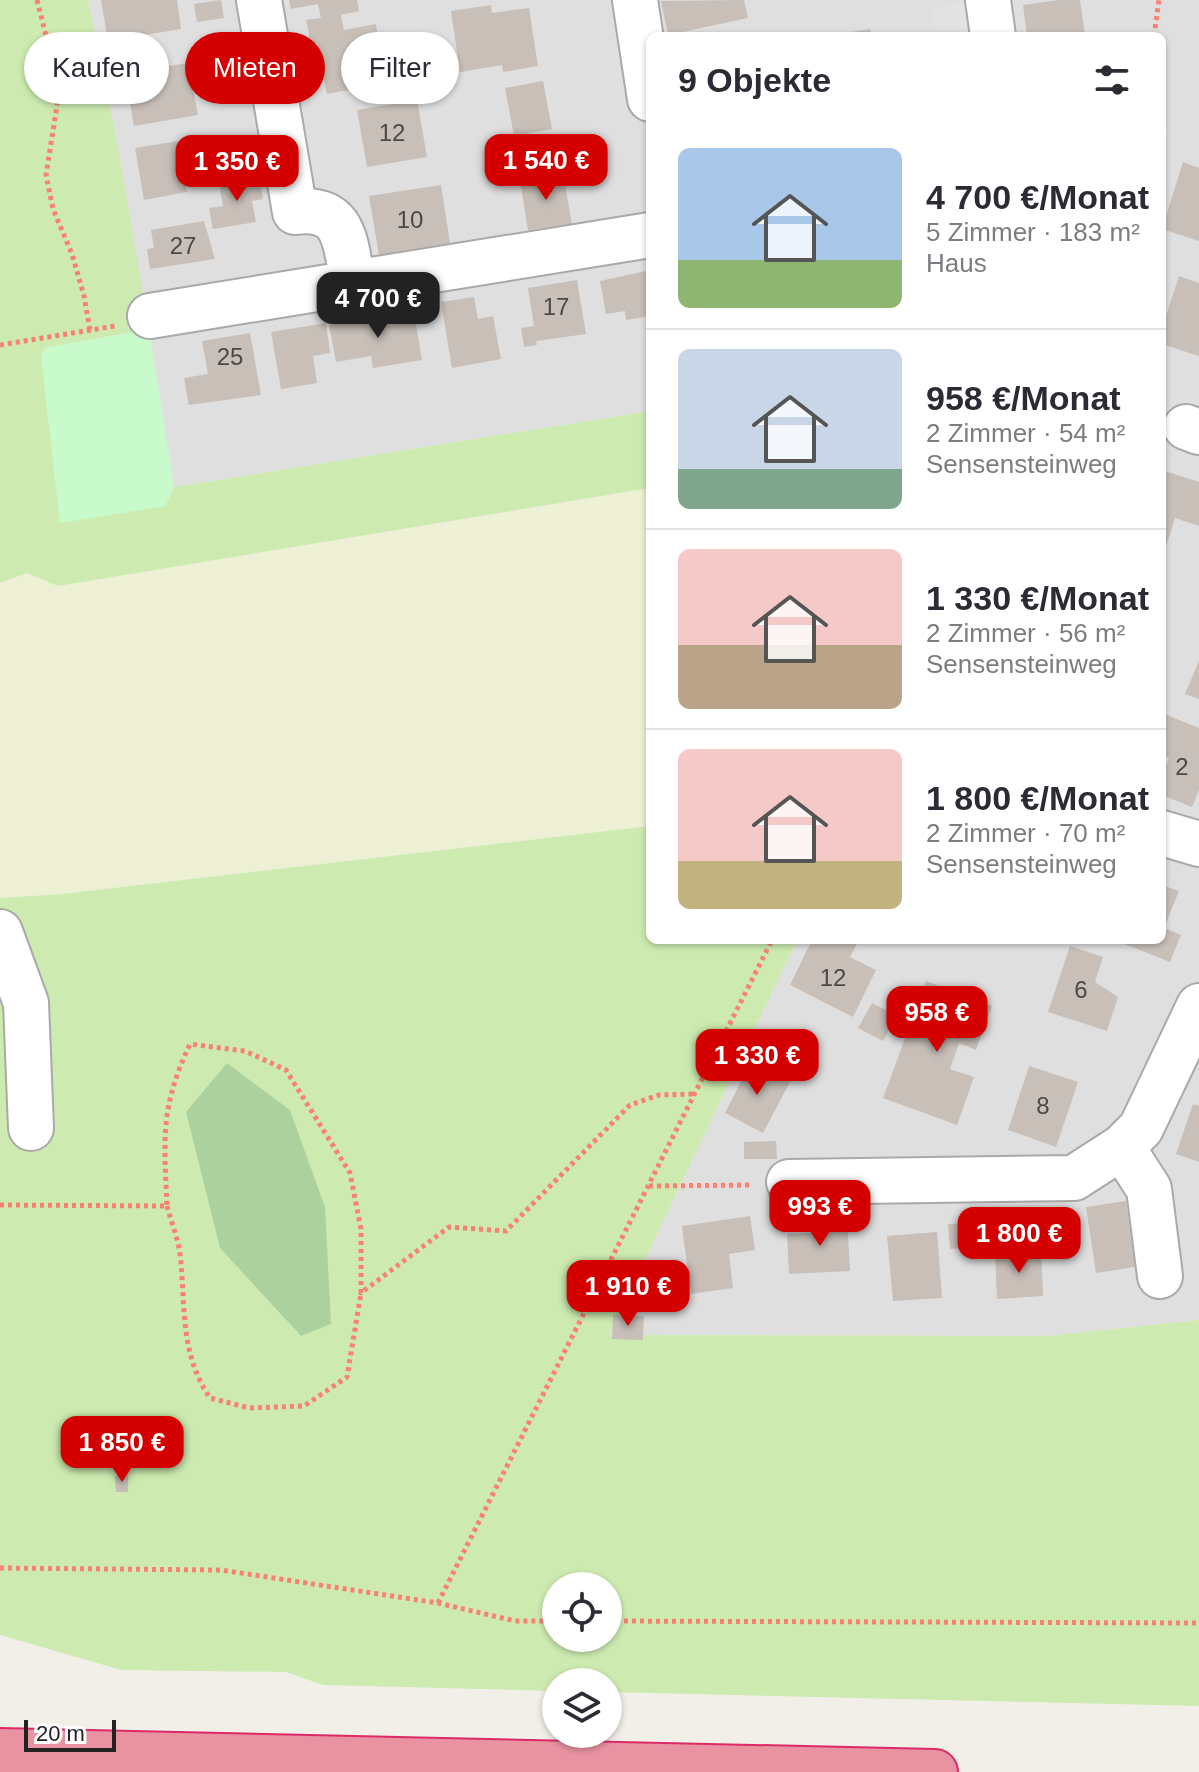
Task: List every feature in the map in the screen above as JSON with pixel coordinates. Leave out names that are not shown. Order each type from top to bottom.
[{"type":"highway","points":[[0,1751],[935,1772]]},
{"type":"street","points":[[259,0],[295,212],[318,211],[340,227],[353,283]]},
{"type":"street","points":[[635,0],[646,73]]},
{"type":"street","points":[[988,0],[992,32]]},
{"type":"street","points":[[150,316],[646,236]]},
{"type":"street","points":[[1166,834],[1199,844]]},
{"type":"street","points":[[0,932],[26,1003],[31,1128]]},
{"type":"street","points":[[789,1182],[1074,1178],[1122,1147],[1141,1128],[1199,1006]]},
{"type":"street","points":[[1122,1147],[1149,1189],[1160,1276]]},
{"type":"path","points":[[37,0],[57,79],[58,99],[47,162],[48,190],[72,254],[90,330]]},
{"type":"path","points":[[1155,32],[1159,0]]},
{"type":"path","points":[[0,345],[143,321],[150,316]]},
{"type":"path","points":[[438,1603],[770,944]]},
{"type":"path","points":[[190,1044],[245,1051],[286,1070],[350,1173],[361,1229],[361,1293],[347,1377],[304,1406],[249,1408],[210,1398],[195,1376],[183,1319],[180,1253],[167,1206],[163,1128],[173,1081],[190,1044]]},
{"type":"path","points":[[361,1293],[449,1227],[506,1231],[630,1105],[659,1095],[695,1094]]},
{"type":"path","points":[[649,1186],[722,1187],[789,1182]]},
{"type":"path","points":[[0,1205],[167,1206]]},
{"type":"path","points":[[0,1568],[221,1570],[438,1603],[515,1621],[542,1621]]},
{"type":"path","points":[[622,1621],[1199,1623]]},
{"type":"shaded area","points":[[88,0],[1199,0],[1199,1320],[1047,1336],[609,1335],[795,944],[1166,944],[1166,32],[646,32],[646,412],[174,487],[109,104],[169,104],[169,32],[95,32]]},
{"type":"shaded area","points":[[973,0],[978,32],[935,32],[932,8]]},
{"type":"green space","points":[[0,0],[88,0],[95,32],[24,32],[24,104],[109,104],[149,329],[46,348],[41,356],[165,506],[174,487],[646,412],[646,489],[58,586],[27,573],[0,583]]},
{"type":"green space","points":[[149,329],[174,487],[165,506],[60,523],[41,356],[46,348]]},
{"type":"green space","points":[[646,489],[646,826],[62,894],[0,898],[0,583],[27,573],[59,586]]},
{"type":"green space","points":[[646,826],[646,944],[795,944],[609,1335],[1047,1336],[1199,1320],[1199,1706],[622,1692],[622,1668],[542,1668],[542,1691],[323,1685],[286,1672],[121,1670],[0,1635],[0,898],[62,894]]},
{"type":"green space","points":[[227,1063],[290,1110],[325,1207],[331,1324],[301,1336],[220,1248],[186,1112]]},
{"type":"building","points":[[101,0],[177,0],[181,29],[106,32]]},
{"type":"building","points":[[221,0],[224,18],[197,22],[194,4]]},
{"type":"building","points":[[289,0],[357,0],[359,11],[341,15],[344,30],[376,24],[377,32],[341,32],[341,91],[327,94],[325,32],[308,32],[306,20],[321,18],[318,4],[291,9]]},
{"type":"building","points":[[744,0],[748,18],[682,32],[667,32],[661,1]]},
{"type":"building","points":[[1080,0],[1084,32],[1026,32],[1023,5]]},
{"type":"building","points":[[491,5],[492,13],[529,8],[538,66],[503,72],[502,65],[460,72],[459,32],[454,32],[451,11]]},
{"type":"building","points":[[185,63],[185,104],[196,104],[198,115],[134,126],[130,104],[169,104],[169,66]]},
{"type":"building","points":[[543,81],[552,129],[514,136],[505,88]]},
{"type":"building","points":[[393,104],[418,104],[427,157],[367,167],[357,110]]},
{"type":"building","points":[[178,141],[187,192],[144,200],[135,148]]},
{"type":"building","points":[[1183,162],[1199,168],[1199,241],[1166,230],[1166,216]]},
{"type":"building","points":[[563,174],[572,224],[528,230],[520,181]]},
{"type":"building","points":[[259,177],[263,199],[252,201],[256,222],[213,229],[209,208],[223,206],[219,183]]},
{"type":"building","points":[[441,185],[450,243],[379,255],[369,196]]},
{"type":"building","points":[[204,221],[215,259],[150,269],[147,249],[154,248],[151,230]]},
{"type":"building","points":[[646,271],[646,317],[626,320],[625,311],[606,314],[600,281]]},
{"type":"building","points":[[1179,276],[1199,283],[1199,356],[1166,345],[1166,316]]},
{"type":"building","points":[[577,280],[586,334],[536,341],[537,345],[524,347],[521,328],[534,326],[528,288]]},
{"type":"building","points":[[474,297],[478,319],[493,316],[501,359],[452,368],[441,302]]},
{"type":"building","points":[[414,312],[422,360],[373,368],[371,356],[336,362],[329,325]]},
{"type":"building","points":[[326,323],[330,353],[313,356],[317,383],[281,389],[271,332]]},
{"type":"building","points":[[250,333],[261,395],[189,405],[184,378],[208,374],[202,341]]},
{"type":"building","points":[[1166,471],[1199,482],[1199,526],[1175,518],[1166,546]]},
{"type":"building","points":[[1199,661],[1199,699],[1185,694]]},
{"type":"building","points":[[1166,715],[1199,728],[1199,790],[1192,807],[1166,797],[1169,758],[1166,757]]},
{"type":"building","points":[[1166,886],[1179,891],[1166,923]]},
{"type":"building","points":[[1166,929],[1181,935],[1170,962],[1124,944],[1166,944]]},
{"type":"building","points":[[810,944],[857,944],[850,957],[876,970],[853,1017],[790,985]]},
{"type":"building","points":[[1070,946],[1103,957],[1095,982],[1118,997],[1107,1031],[1048,1012]]},
{"type":"building","points":[[926,981],[992,1006],[976,1050],[959,1043],[950,1069],[974,1077],[957,1125],[883,1098]]},
{"type":"building","points":[[872,1003],[897,1016],[883,1041],[858,1028]]},
{"type":"building","points":[[751,1062],[790,1082],[763,1133],[725,1113]]},
{"type":"building","points":[[1029,1066],[1078,1082],[1056,1147],[1008,1130]]},
{"type":"building","points":[[1193,1104],[1199,1106],[1199,1162],[1176,1154]]},
{"type":"building","points":[[776,1141],[777,1159],[744,1159],[744,1142]]},
{"type":"building","points":[[1126,1201],[1135,1267],[1096,1273],[1086,1207]]},
{"type":"building","points":[[750,1216],[755,1250],[729,1254],[733,1288],[691,1294],[682,1226]]},
{"type":"building","points":[[847,1218],[850,1271],[789,1274],[787,1234],[813,1233],[812,1220]]},
{"type":"building","points":[[988,1222],[990,1246],[950,1249],[948,1224]]},
{"type":"building","points":[[937,1232],[942,1298],[893,1301],[887,1236]]},
{"type":"building","points":[[1041,1251],[1043,1296],[997,1299],[995,1253]]},
{"type":"building","points":[[613,1315],[644,1316],[643,1340],[612,1339]]},
{"type":"building","points":[[128,1475],[128,1492],[116,1492],[115,1476]]}]
